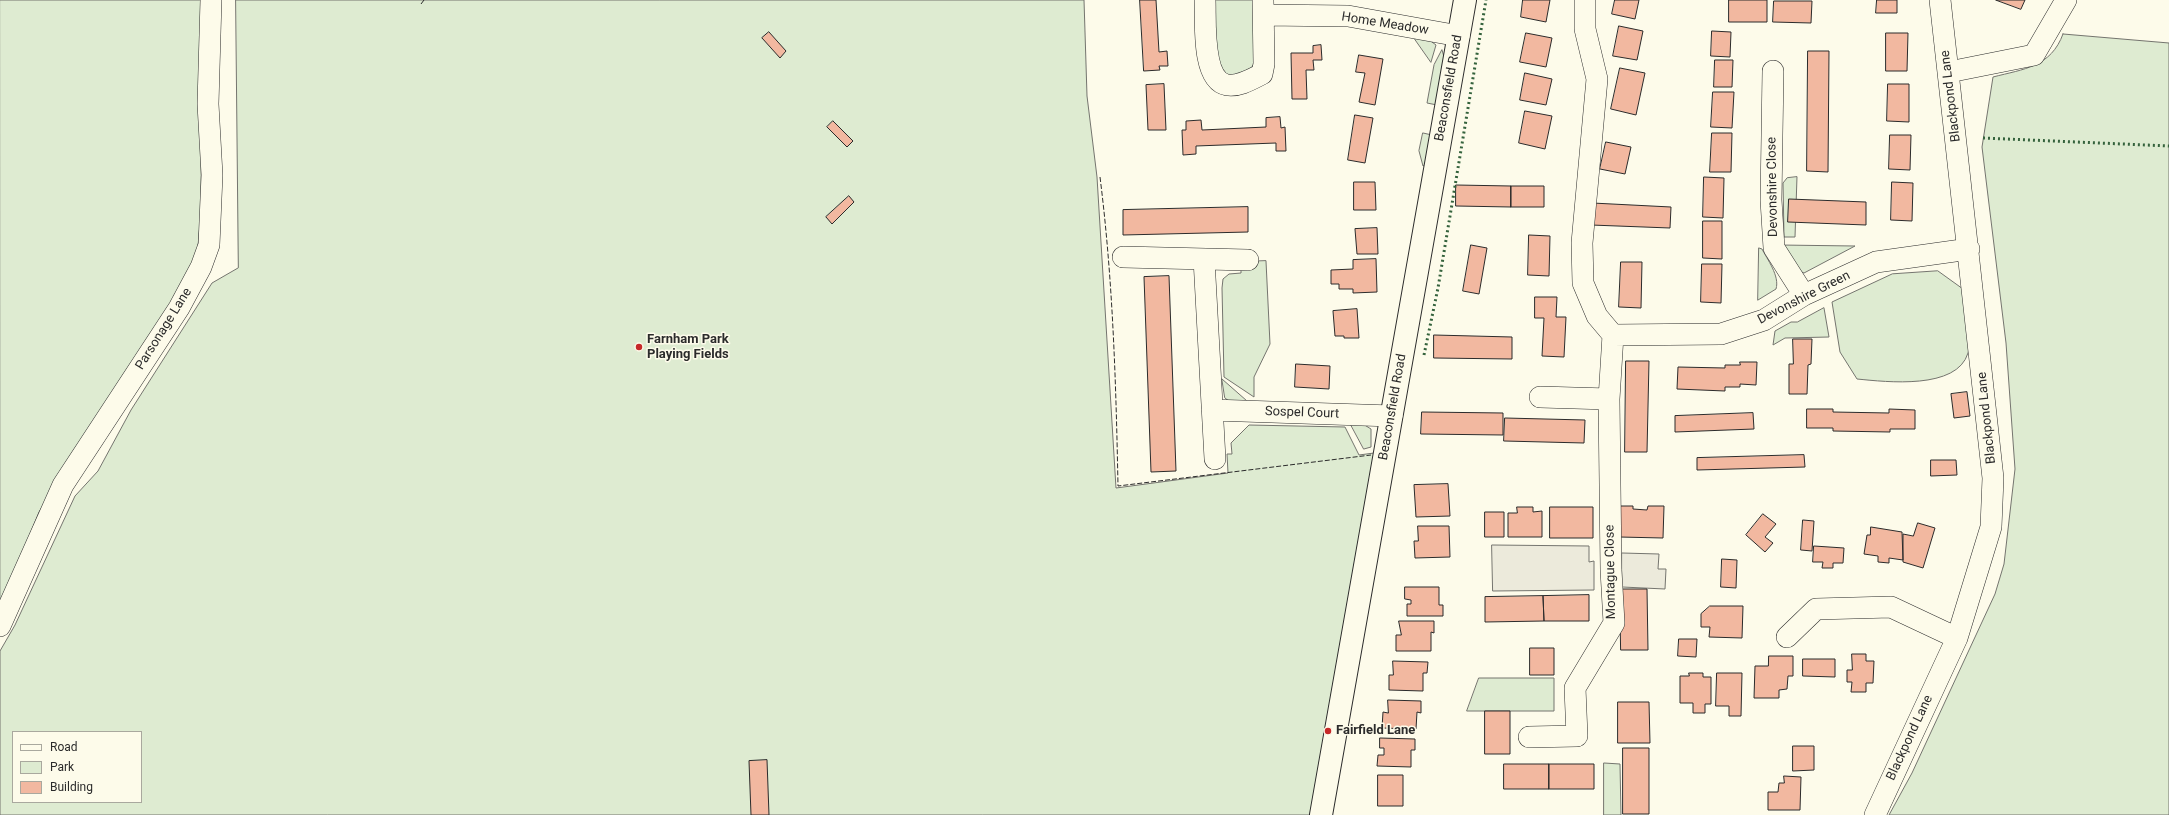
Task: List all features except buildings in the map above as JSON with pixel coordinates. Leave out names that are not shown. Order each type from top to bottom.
[{"type":"main road","name":"Beaconsfield Road","points":[[1321,815],[1465,0]]},
{"type":"street","name":"Parsonage Lane","points":[[0,626],[63,485],[179,308],[204,260],[209,245],[212,175],[208,104],[211,0]]},
{"type":"street","name":"Home Meadow","points":[[1206,0],[1208,60],[1216,79],[1227,85],[1243,83],[1262,74],[1264,64],[1264,8],[1348,16],[1458,36]]},
{"type":"street","points":[[1540,397],[1609,399],[1613,335],[1597,316],[1583,283],[1582,243],[1597,79],[1585,29],[1585,0]]},
{"type":"street","name":"Blackpond Lane","points":[[1875,815],[1957,638],[1992,527],[1993,478],[1969,249],[1940,0]]},
{"type":"street","points":[[1949,72],[2034,55],[2066,0]]},
{"type":"street","name":"Devonshire Close","points":[[1774,71],[1771,200],[1774,248],[1804,295]]},
{"type":"street","name":"Devonshire Green","points":[[1613,335],[1721,334],[1764,320],[1804,295],[1876,262],[1969,249]]},
{"type":"street","points":[[1123,257],[1248,260]]},
{"type":"street","points":[[1204,259],[1215,459]]},
{"type":"street","name":"Montague Close","points":[[1529,737],[1577,736],[1575,688],[1614,623],[1611,570],[1609,399]]},
{"type":"street","name":"Sospel Court","points":[[1212,410],[1392,416]]},
{"type":"street","points":[[1787,637],[1816,609],[1891,607],[1957,638]]},
{"type":"green space","points":[[0,0],[202,0],[201,213],[197,257],[179,291],[39,512],[0,609]]},
{"type":"green space","name":"Farnham Park Playing Fields","points":[[236,0],[1084,0],[1087,96],[1097,177],[1116,488],[1228,473],[1227,454],[1232,454],[1231,443],[1249,425],[1345,427],[1359,455],[1374,453],[1310,815],[0,815],[0,651],[15,625],[75,496],[98,471],[131,410],[212,283],[238,268]]},
{"type":"green space","points":[[1213,0],[1254,0],[1254,64],[1249,71],[1229,78],[1215,64]]},
{"type":"green space","points":[[2063,34],[2169,43],[2169,815],[1889,815],[1912,773],[1995,594],[2004,564],[2015,469],[2006,343],[1982,147],[1993,77],[2026,69],[2044,60],[2058,45]]},
{"type":"green space","points":[[1412,35],[1428,39],[1436,45],[1431,62]]},
{"type":"green space","points":[[1442,50],[1445,60],[1437,105],[1427,103],[1434,65]]},
{"type":"green space","points":[[1423,133],[1432,135],[1428,164],[1423,166],[1419,151]]},
{"type":"green space","points":[[1797,177],[1795,237],[1784,237],[1783,183],[1787,178]]},
{"type":"green space","points":[[1779,245],[1855,246],[1804,273],[1792,268]]},
{"type":"green space","points":[[1759,248],[1762,249],[1775,273],[1777,284],[1776,289],[1758,300]]},
{"type":"green space","points":[[1266,261],[1270,344],[1254,377],[1254,397],[1224,377],[1222,288],[1223,279],[1229,274],[1241,273],[1241,262]]},
{"type":"green space","points":[[1938,271],[1963,289],[1969,349],[1961,365],[1950,373],[1936,378],[1920,381],[1902,382],[1857,379],[1840,352],[1832,302],[1892,274]]},
{"type":"green space","points":[[1824,308],[1829,337],[1785,338],[1773,345],[1775,331],[1791,322],[1797,322]]},
{"type":"green space","points":[[1222,379],[1255,408],[1235,406],[1225,398]]},
{"type":"green space","points":[[1350,423],[1363,424],[1371,429],[1371,447],[1364,449]]},
{"type":"green space","points":[[1479,678],[1554,678],[1554,711],[1467,711]]},
{"type":"green space","points":[[1604,763],[1620,764],[1621,815],[1604,815]]},
{"type":"shaded area","points":[[1492,545],[1589,546],[1589,562],[1594,561],[1594,590],[1493,591]]},
{"type":"shaded area","points":[[1622,553],[1659,554],[1658,569],[1666,569],[1665,589],[1622,587]]},
{"type":"hedge","points":[[1424,355],[1438,288],[1486,0]]},
{"type":"hedge","points":[[1983,138],[2169,146]]},
{"type":"fence","points":[[421,4],[424,0]]},
{"type":"fence","points":[[1100,177],[1111,293],[1115,370],[1118,486],[1371,455]]},
{"type":"place","name":"Farnham Park Playing Fields","points":[[639,347]]},
{"type":"place","name":"Fairfield Lane","points":[[1328,731]]}]
